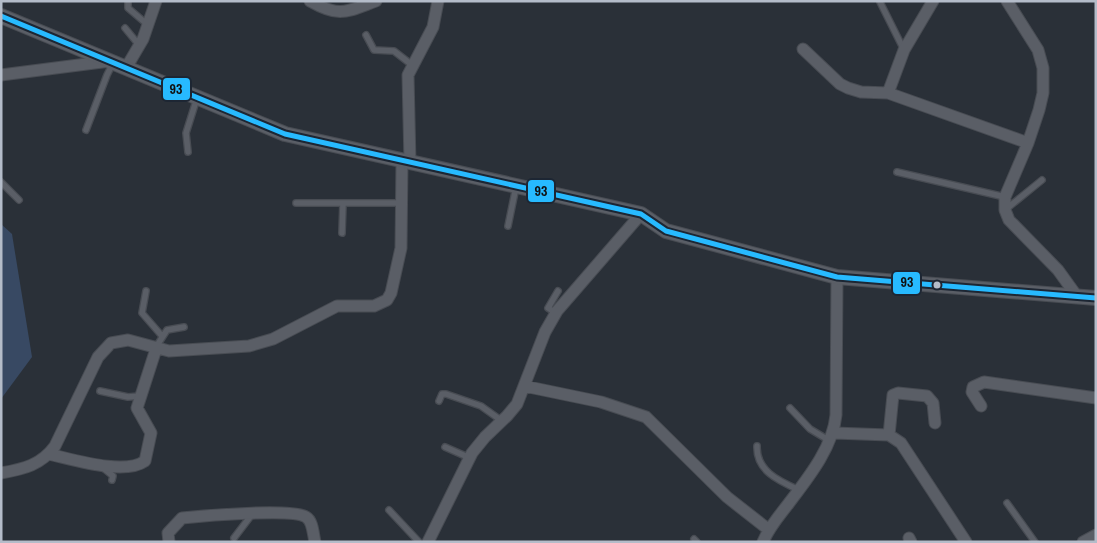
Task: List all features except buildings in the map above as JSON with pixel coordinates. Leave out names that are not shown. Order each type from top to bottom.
[{"type":"street","points":[[1,74],[117,64],[139,45],[156,1]]},
{"type":"street","points":[[310,1],[326,10],[337,13],[376,1]]},
{"type":"street","points":[[1,473],[25,468],[48,454],[55,446],[103,349],[119,340],[128,340],[169,351],[249,346],[273,339],[337,306],[381,304],[390,293],[401,248],[401,203],[406,162],[407,84],[412,65],[434,27],[438,1]]},
{"type":"street","points":[[888,93],[904,50],[933,1]]},
{"type":"street","points":[[1007,1],[1038,50],[1043,68],[1043,93],[1028,143],[1005,197],[1005,210],[1009,220],[1058,270],[1076,295]]},
{"type":"street","points":[[1,16],[285,134],[642,214],[666,231],[837,277],[1096,298]]},
{"type":"street","points":[[803,49],[840,84],[861,92],[888,93],[1028,143]]},
{"type":"street","points":[[428,542],[481,440],[513,410],[545,332],[556,314],[642,214]]},
{"type":"street","points":[[764,542],[769,530],[799,490],[832,437],[836,415],[837,277]]},
{"type":"street","points":[[48,454],[100,465],[138,465],[145,461],[151,433],[138,412],[140,396],[156,348]]},
{"type":"street","points":[[981,406],[972,392],[973,387],[984,382],[1096,398]]},
{"type":"street","points":[[524,386],[601,402],[646,417],[728,497],[769,530]]},
{"type":"street","points":[[889,435],[893,395],[898,393],[927,396],[933,404],[935,423]]},
{"type":"street","points":[[832,437],[889,435],[901,443],[910,453],[966,542]]},
{"type":"street","points":[[169,542],[168,533],[182,518],[237,512],[302,515],[307,517],[315,542]]},
{"type":"street","points":[[1083,542],[1096,535]]},
{"type":"lane","points":[[128,1],[128,8],[148,25]]},
{"type":"lane","points":[[880,2],[904,50]]},
{"type":"lane","points":[[125,28],[139,45]]},
{"type":"lane","points":[[366,35],[374,50],[394,51],[412,65]]},
{"type":"lane","points":[[86,130],[106,74],[117,64]]},
{"type":"lane","points":[[188,152],[186,133],[197,97]]},
{"type":"lane","points":[[898,172],[1005,197]]},
{"type":"lane","points":[[1005,210],[1042,180]]},
{"type":"lane","points":[[1,182],[20,200]]},
{"type":"lane","points":[[508,226],[516,186]]},
{"type":"lane","points":[[296,203],[401,203]]},
{"type":"lane","points":[[342,233],[343,203]]},
{"type":"lane","points":[[146,291],[142,313],[162,336]]},
{"type":"lane","points":[[556,314],[548,308],[558,291]]},
{"type":"lane","points":[[156,348],[166,330],[184,326]]},
{"type":"lane","points":[[100,391],[128,397],[140,396]]},
{"type":"lane","points":[[439,401],[442,394],[446,394],[481,406],[502,421]]},
{"type":"lane","points":[[790,408],[810,429],[832,437]]},
{"type":"lane","points":[[757,446],[757,454],[766,472],[799,490]]},
{"type":"lane","points":[[445,447],[470,458]]},
{"type":"lane","points":[[100,465],[112,475],[112,480]]},
{"type":"lane","points":[[1007,503],[1035,542]]},
{"type":"lane","points":[[390,510],[420,542]]},
{"type":"lane","points":[[234,538],[253,513]]},
{"type":"water","points":[[1,224],[12,234],[32,357],[1,399]]},
{"type":"transit line","name":"93","points":[[1,16],[285,134],[641,214],[666,231],[837,277],[1096,298]]}]
